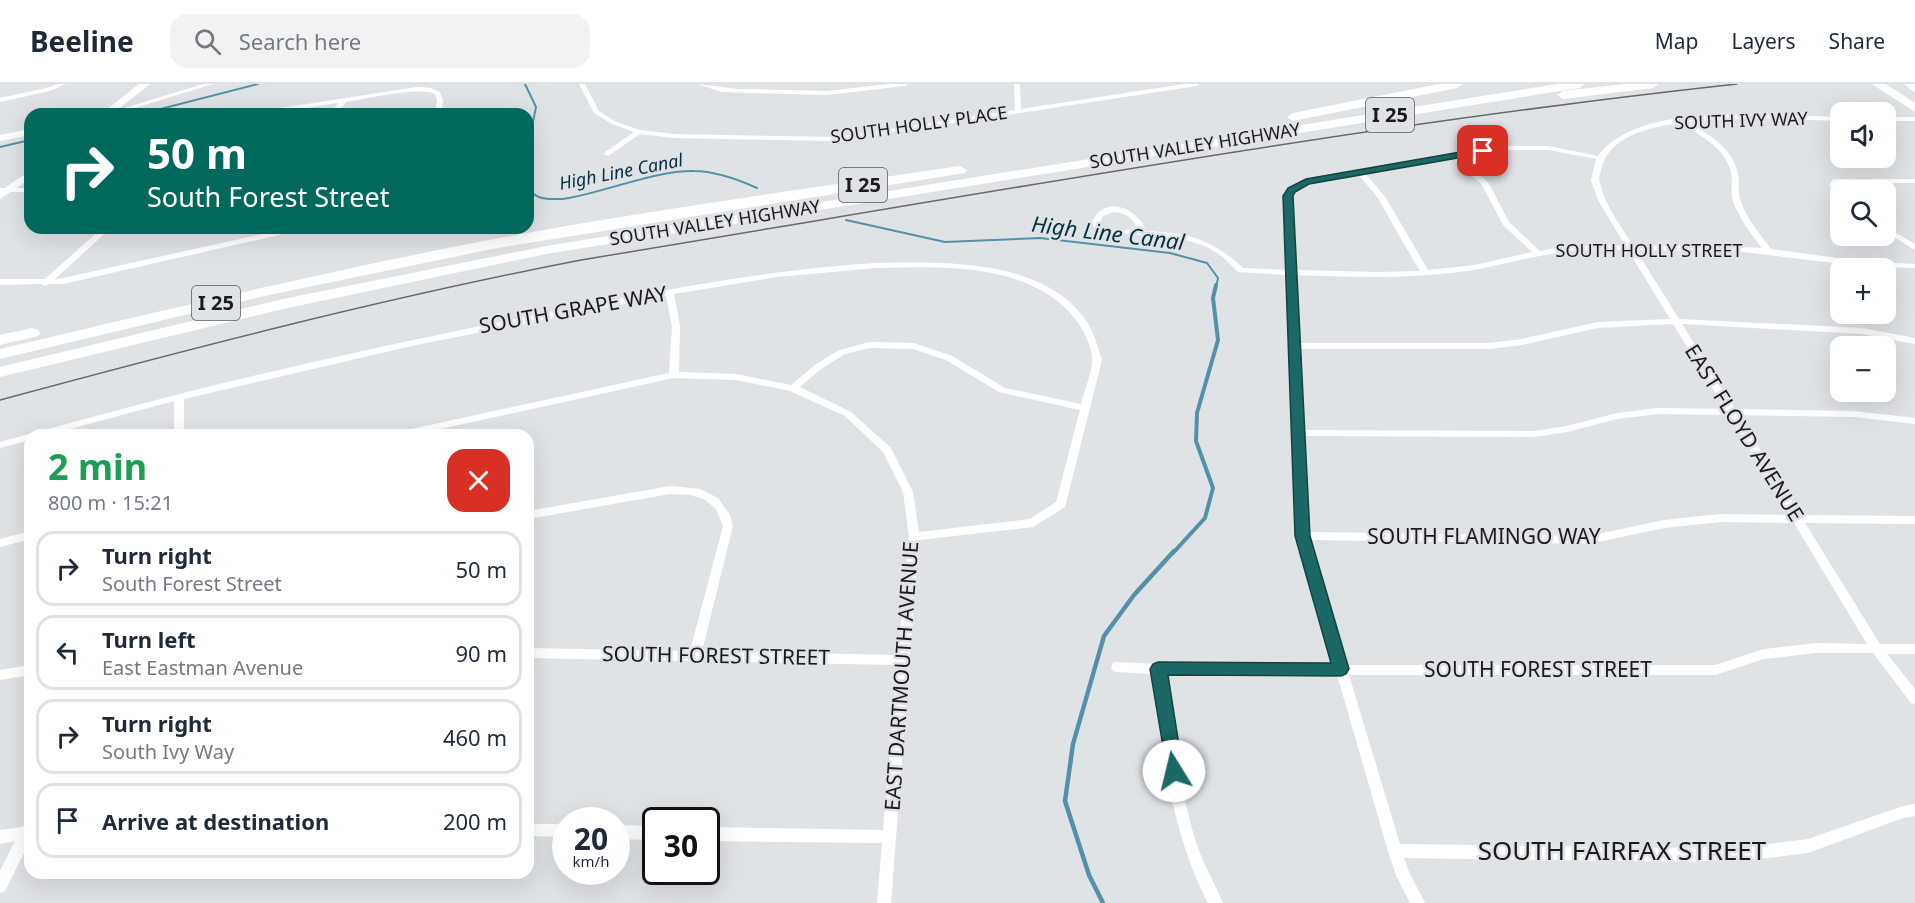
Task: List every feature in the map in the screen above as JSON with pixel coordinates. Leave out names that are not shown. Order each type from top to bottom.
[{"type":"highway","points":[[1293,117],[1457,84]]},
{"type":"highway","name":"SOUTH VALLEY HIGHWAY","points":[[0,354],[432,256],[653,218],[1505,84]]},
{"type":"highway","name":"SOUTH VALLEY HIGHWAY","points":[[0,372],[391,280],[633,236],[1579,84]]},
{"type":"highway","points":[[1201,145],[1653,84]]},
{"type":"highway","points":[[1901,84],[1915,94]]},
{"type":"highway","points":[[1910,84],[1915,89]]},
{"type":"highway","points":[[1878,85],[1915,108]]},
{"type":"highway","points":[[0,340],[225,291],[432,256]]},
{"type":"highway","points":[[0,386],[391,280]]},
{"type":"main road","points":[[115,108],[145,84]]},
{"type":"main road","points":[[0,138],[24,133]]},
{"type":"main road","points":[[3,192],[24,178]]},
{"type":"street","points":[[0,100],[63,84]]},
{"type":"street","points":[[128,108],[210,84]]},
{"type":"street","name":"SOUTH HOLLY PLACE","points":[[582,84],[596,112],[614,123],[639,132],[674,136],[836,139],[1197,84]]},
{"type":"street","points":[[700,84],[722,90],[827,93],[905,84]]},
{"type":"street","points":[[1017,84],[1018,111]]},
{"type":"street","points":[[293,108],[412,89],[434,90],[440,95],[439,108]]},
{"type":"street","points":[[338,108],[344,100]]},
{"type":"street","name":"SOUTH IVY WAY","points":[[1600,158],[1617,140],[1626,135],[1646,127],[1680,120],[1830,118]]},
{"type":"street","points":[[1896,119],[1915,119]]},
{"type":"street","points":[[1680,120],[1719,146],[1730,160],[1735,175],[1735,196],[1742,213],[1768,251]]},
{"type":"street","points":[[608,154],[639,132]]},
{"type":"street","points":[[1418,903],[1403,874],[1395,851],[1302,536],[1288,197],[1291,190],[1306,182],[1498,148],[1530,147],[1562,150],[1600,158]]},
{"type":"street","points":[[1454,156],[1485,184],[1506,223],[1538,253]]},
{"type":"street","name":"EAST FLOYD AVENUE","points":[[1600,158],[1595,181],[1603,202],[1876,648],[1915,699]]},
{"type":"street","points":[[1360,172],[1377,188],[1386,201],[1426,273]]},
{"type":"street","points":[[1896,181],[1915,181]]},
{"type":"street","points":[[3,192],[24,190]]},
{"type":"street","name":"SOUTH HOLLY STREET","points":[[1143,232],[1139,219],[1128,212],[1108,211],[1102,213],[1096,222],[1099,230],[1180,236],[1205,242],[1218,249],[1241,270],[1426,273],[1485,266],[1538,253],[1580,248],[1630,247],[1702,247],[1768,251],[1858,263],[1915,267]]},
{"type":"street","points":[[45,283],[100,234]]},
{"type":"street","points":[[247,240],[251,234]]},
{"type":"street","points":[[0,282],[45,283],[73,279],[274,234]]},
{"type":"street","points":[[1896,236],[1915,248]]},
{"type":"street","name":"SOUTH GRAPE WAY","points":[[59,429],[460,331],[669,292],[825,268],[890,265],[970,267],[1021,278],[1054,294],[1077,315],[1094,340],[1096,360],[1086,408]]},
{"type":"street","points":[[669,292],[676,326],[674,375]]},
{"type":"street","points":[[1293,346],[1490,346],[1522,342],[1598,325],[1674,321],[1862,332],[1915,341]]},
{"type":"street","points":[[793,388],[818,367],[842,352],[870,345],[914,346],[949,358],[1002,390],[1086,408],[1061,504],[1033,523],[914,537]]},
{"type":"street","name":"EAST DARTMOUTH AVENUE","points":[[426,429],[674,375],[736,376],[793,388],[848,414],[887,450],[908,492],[914,537],[884,903]]},
{"type":"street","points":[[178,429],[179,398]]},
{"type":"street","points":[[1298,433],[1513,435],[1567,429],[1636,413],[1730,411],[1854,414],[1915,421]]},
{"type":"street","points":[[0,445],[24,439]]},
{"type":"street","points":[[534,514],[670,490],[693,490],[712,497],[726,511],[728,526],[695,655]]},
{"type":"street","name":"SOUTH FLAMINGO WAY","points":[[1302,536],[1588,540],[1664,524],[1721,518],[1915,520]]},
{"type":"street","points":[[0,543],[24,537]]},
{"type":"street","name":"SOUTH FOREST STREET","points":[[1117,667],[1703,670],[1715,669],[1764,654],[1795,650],[1816,648],[1915,649]]},
{"type":"street","name":"SOUTH FOREST STREET","points":[[534,653],[904,660]]},
{"type":"street","points":[[1158,669],[1181,812],[1194,857],[1216,903]]},
{"type":"street","points":[[0,675],[24,671]]},
{"type":"street","name":"SOUTH FAIRFAX STREET","points":[[1395,851],[1687,855],[1770,851],[1808,846],[1915,810]]},
{"type":"street","points":[[534,830],[552,831]]},
{"type":"street","points":[[0,837],[24,832]]},
{"type":"street","points":[[720,834],[889,837]]},
{"type":"street","points":[[0,886],[24,840]]},
{"type":"waterway","name":"High Line Canal","points":[[164,108],[258,84]]},
{"type":"waterway","name":"High Line Canal","points":[[525,84],[536,107],[534,117]]},
{"type":"waterway","name":"High Line Canal","points":[[0,147],[24,141]]},
{"type":"waterway","name":"High Line Canal","points":[[534,194],[547,199],[563,199],[663,174],[694,171],[726,176],[757,188]]},
{"type":"waterway","name":"High Line Canal","points":[[846,220],[945,242],[1040,238],[1170,253],[1207,263],[1218,278],[1216,287]]},
{"type":"waterway","name":"High Line Canal","points":[[1173,553],[1205,518],[1213,488],[1196,441],[1197,413],[1218,340],[1213,298],[1216,285]]},
{"type":"waterway","name":"High Line Canal","points":[[1103,903],[1089,875],[1065,801],[1073,744],[1104,636],[1134,595],[1174,551]]},
{"type":"tram line","points":[[0,400],[289,325],[581,260],[1302,142],[1447,120],[1737,84]]},
{"type":"route","points":[[1174,771],[1158,669],[1341,669],[1302,536],[1288,196],[1291,190],[1306,182],[1483,151]]}]
